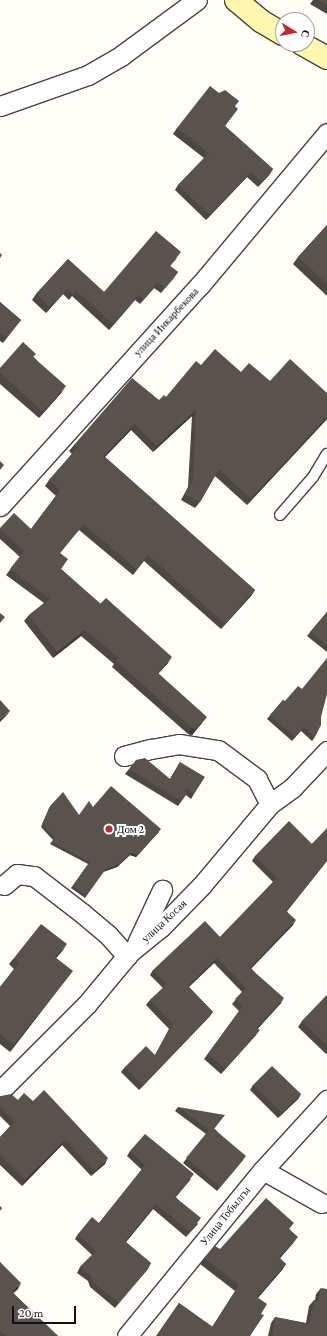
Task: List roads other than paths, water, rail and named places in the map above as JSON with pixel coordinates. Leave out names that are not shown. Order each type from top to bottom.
[{"type":"main road","points":[[236,0],[261,21],[275,29]]},
{"type":"main road","points":[[315,51],[327,58]]},
{"type":"street","points":[[0,106],[88,76],[122,55],[197,0]]},
{"type":"street","name":"улица Инкарбекова","points":[[0,506],[200,285],[327,133]]},
{"type":"street","points":[[124,756],[150,749],[179,744],[218,750],[257,779],[270,804]]},
{"type":"street","name":"улица Косая","points":[[0,1091],[87,1004],[130,953],[161,927],[202,885],[270,804],[293,787],[327,751]]},
{"type":"street","points":[[4,885],[17,874],[34,876],[130,953],[162,890]]},
{"type":"street","name":"Улица Тобылгы","points":[[127,1336],[263,1170],[327,1100]]},
{"type":"street","points":[[263,1170],[321,1202]]},
{"type":"lane","points":[[280,515],[313,478],[327,454]]},
{"type":"place","name":"Дом 2","points":[[109,829]]}]
